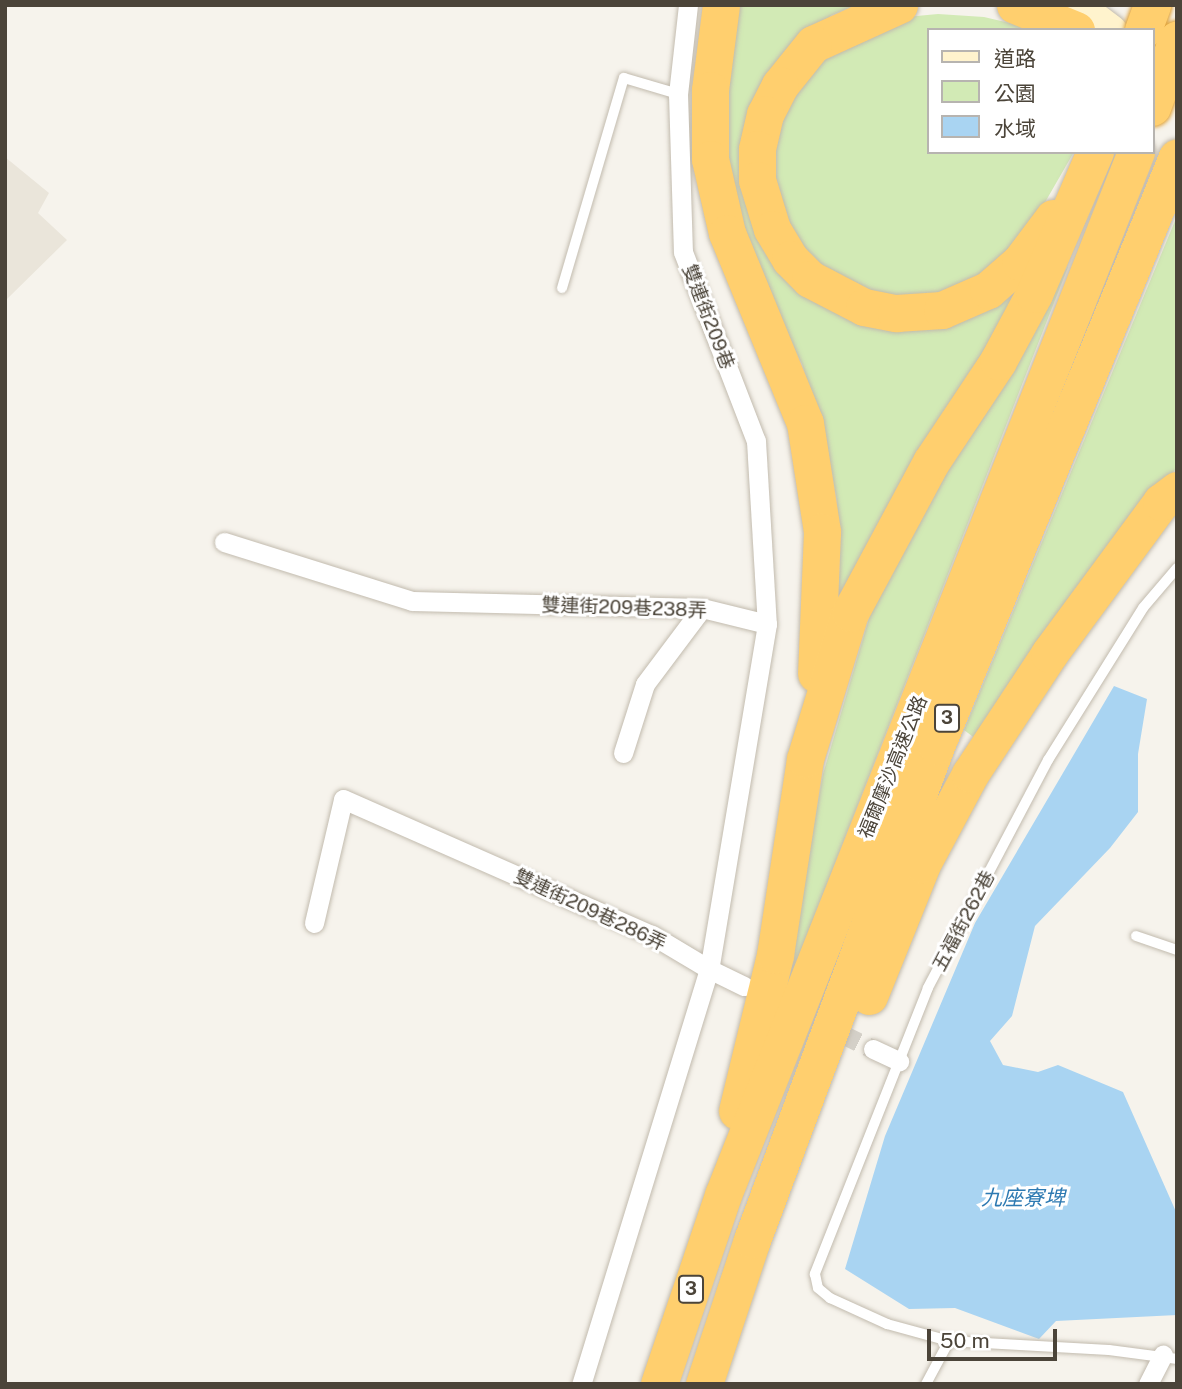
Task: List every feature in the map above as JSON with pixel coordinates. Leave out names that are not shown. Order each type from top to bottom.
[{"type":"highway","points":[[720,5],[710,90],[710,159],[727,233],[805,423],[822,532],[820,641],[805,759],[775,955],[740,1093],[723,1195]]},
{"type":"highway","points":[[900,5],[813,44],[780,85],[765,114],[757,149],[757,180],[764,209],[790,259],[810,279],[864,307],[896,313],[942,310],[988,290],[1020,262],[1092,159]]},
{"type":"highway","points":[[1015,5],[1071,28]]},
{"type":"highway","points":[[1144,28],[1154,5],[1177,29]]},
{"type":"highway","points":[[1154,101],[1177,39]]},
{"type":"highway","name":"福爾摩沙高速公路","points":[[704,1384],[752,1240],[936,746],[1177,157]]},
{"type":"highway","points":[[805,759],[850,613],[925,473],[998,361],[1028,305],[1069,221],[1092,159]]},
{"type":"highway","name":"福爾摩沙高速公路","points":[[659,1384],[723,1195],[1130,168]]},
{"type":"highway","points":[[752,1240],[865,1006],[922,863],[971,774],[1049,654],[1172,491]]},
{"type":"main road","points":[[1080,5],[1110,28]]},
{"type":"main road","points":[[1144,5],[1177,29]]},
{"type":"street","name":"雙連街209巷","points":[[688,5],[678,94],[683,252],[756,441],[767,624]]},
{"type":"street","name":"雙連街209巷238弄","points":[[224,542],[412,601],[702,608],[767,624]]},
{"type":"street","points":[[623,753],[645,684],[702,608]]},
{"type":"street","points":[[581,1384],[709,969],[767,624]]},
{"type":"street","name":"雙連街209巷286弄","points":[[314,923],[343,799],[652,935],[709,969]]},
{"type":"street","points":[[709,969],[744,986]]},
{"type":"street","points":[[873,1049],[899,1061]]},
{"type":"street","points":[[1148,1384],[1170,1357]]},
{"type":"lane","points":[[562,288],[624,78],[678,94]]},
{"type":"lane","name":"五福街262巷","points":[[949,1341],[887,1324],[830,1298],[818,1288],[815,1274],[928,988],[1048,760],[1143,608],[1177,568]]},
{"type":"lane","points":[[1136,936],[1177,950]]},
{"type":"lane","points":[[926,1384],[949,1341],[1170,1357]]},
{"type":"shaded area","points":[[5,157],[49,193],[38,213],[67,240],[5,301]]},
{"type":"green space","points":[[736,5],[856,5],[832,15],[799,40],[742,167],[840,311],[1023,280],[832,635],[840,568],[837,501],[825,436],[802,364],[745,251],[720,155]]},
{"type":"green space","points":[[938,14],[984,17],[1031,28],[926,28],[926,154],[1073,154],[1021,244],[980,279],[944,297],[865,295],[825,274],[796,244],[769,169],[773,128],[817,61],[906,17]]},
{"type":"green space","points":[[1177,216],[1177,467],[976,739],[964,730]]},
{"type":"green space","points":[[1068,266],[784,994],[823,774],[875,598],[897,549]]},
{"type":"water","name":"九座寮埤","points":[[1114,686],[1147,699],[1138,754],[1138,812],[1110,848],[1035,926],[1012,1016],[990,1041],[1003,1065],[1038,1072],[1058,1065],[1123,1092],[1177,1214],[1177,1315],[1056,1321],[1039,1339],[955,1308],[909,1309],[845,1269],[885,1136],[975,923]]},
{"type":"tunnel","points":[[789,1008],[873,1049]]}]
